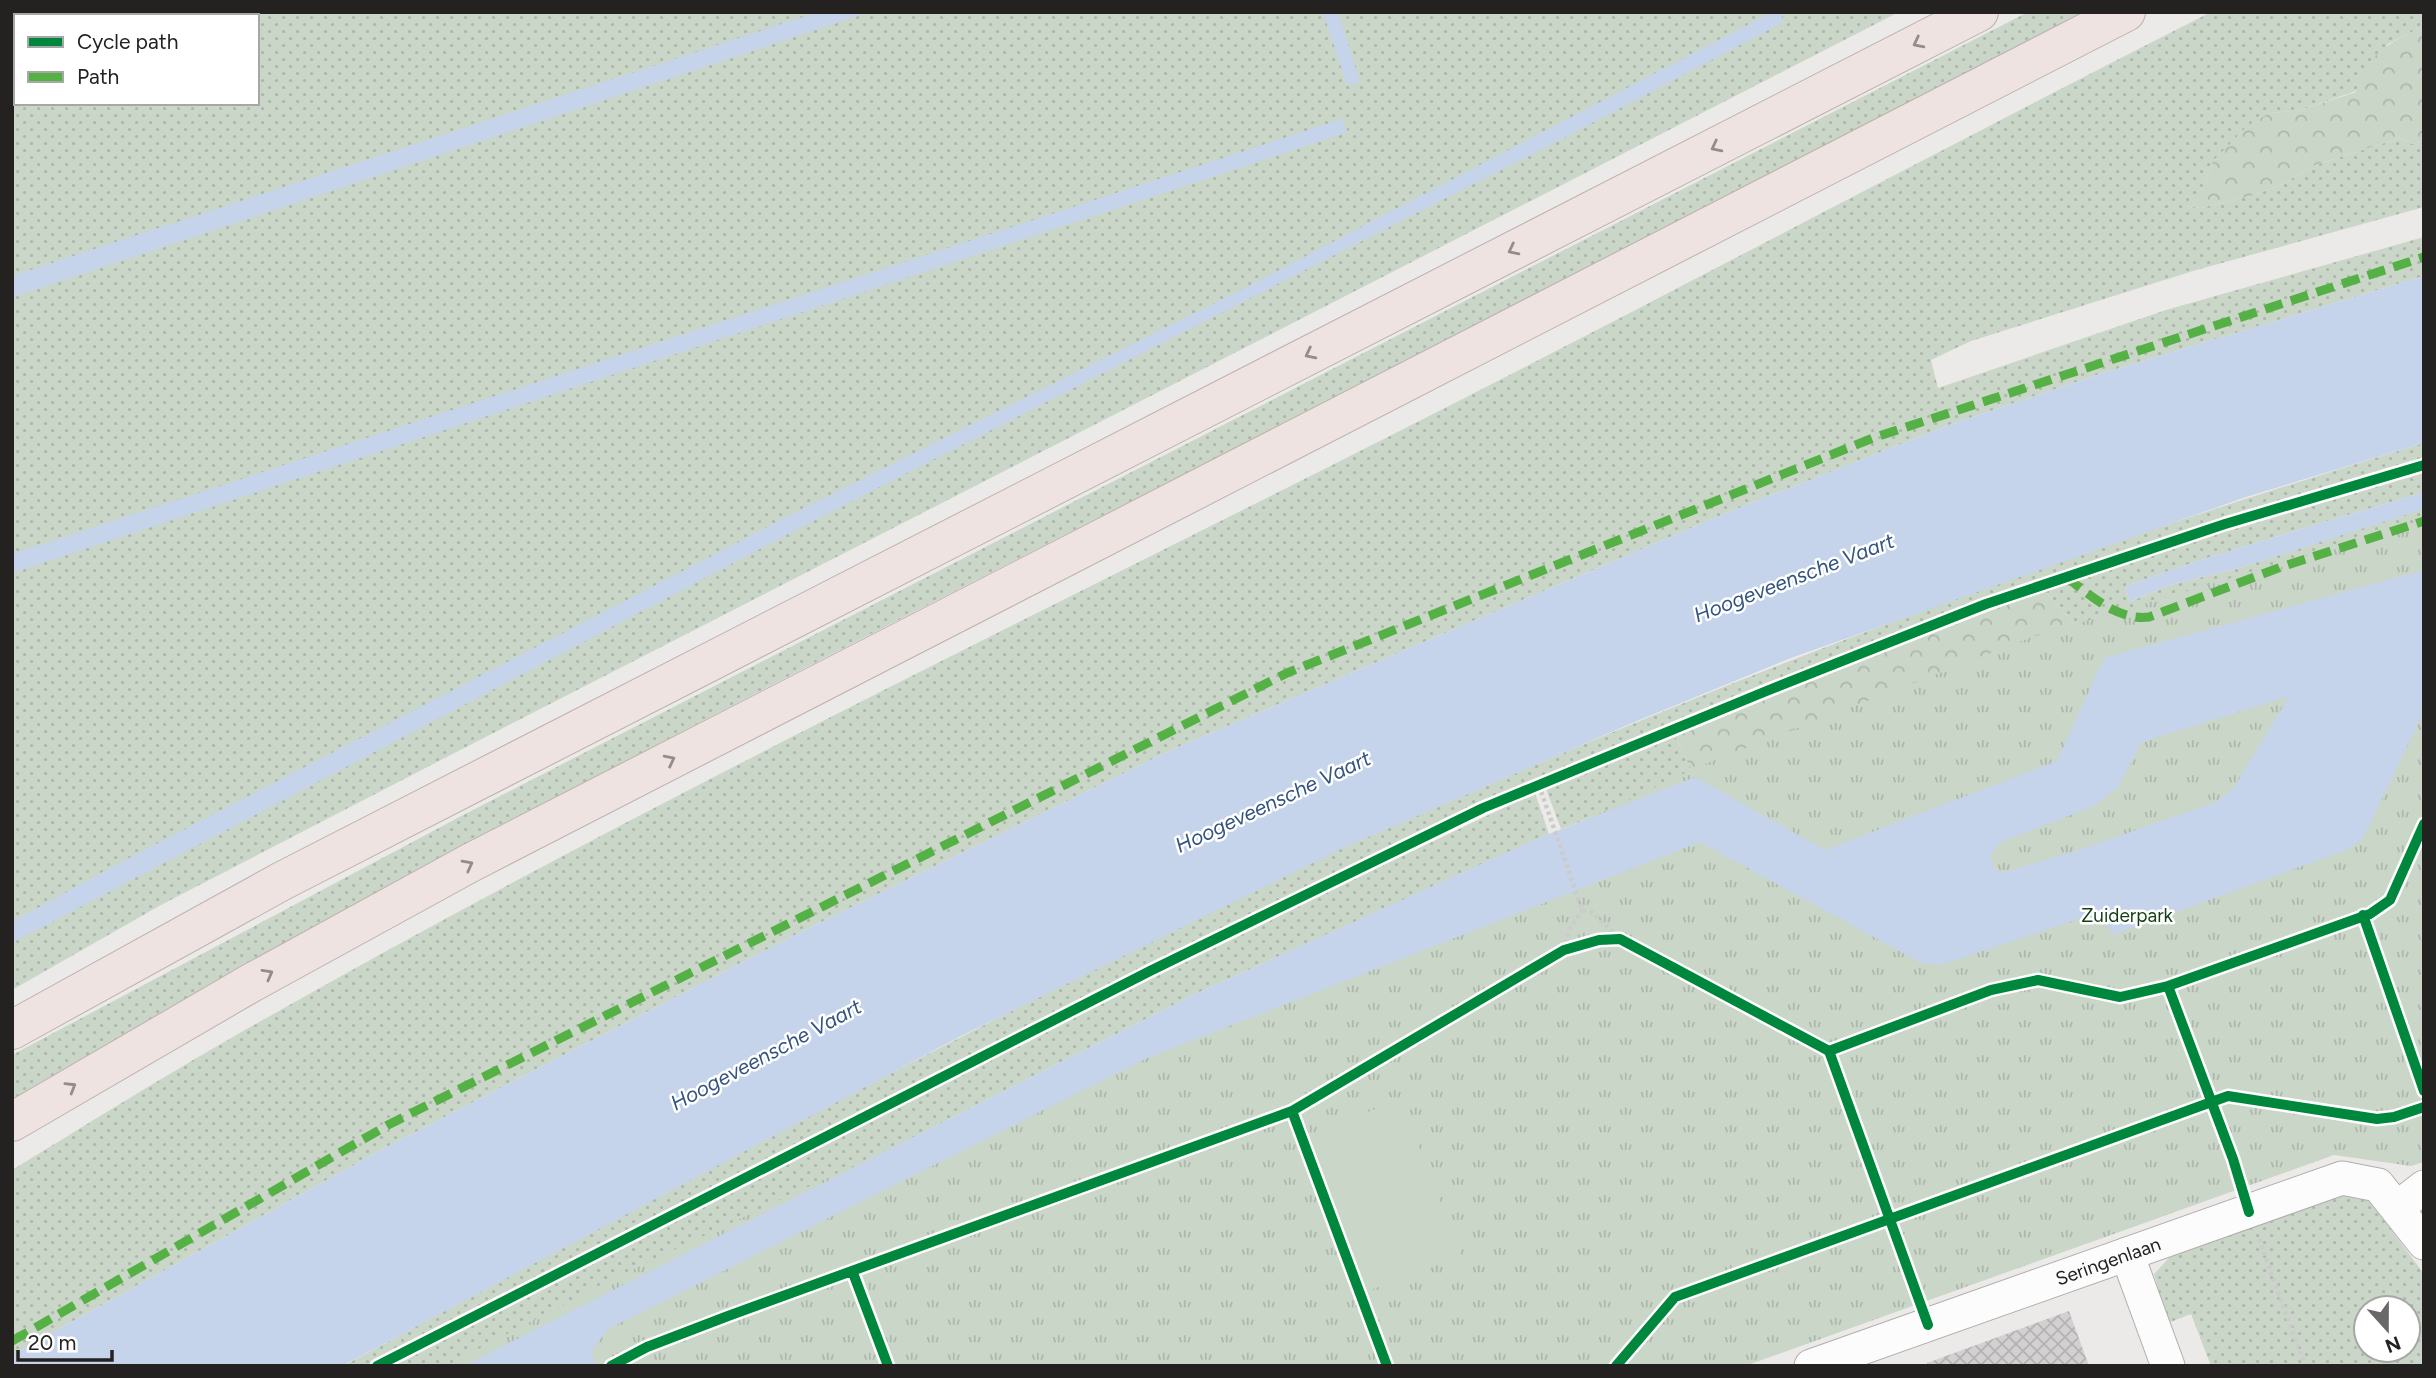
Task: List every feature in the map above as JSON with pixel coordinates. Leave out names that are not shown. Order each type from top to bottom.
[{"type":"highway","points":[[12,1030],[282,881],[1979,12]]},
{"type":"highway","points":[[12,1122],[251,983],[470,863],[2126,12]]},
{"type":"street","name":"Seringenlaan","points":[[1811,1366],[2342,1178],[2378,1185],[2424,1243]]},
{"type":"street","points":[[2398,1208],[2424,1187]]},
{"type":"street","points":[[2127,1254],[2168,1366]]},
{"type":"path","points":[[1539,785],[1582,910]]},
{"type":"path","points":[[1582,910],[1592,912],[1620,939],[1632,945]]},
{"type":"path","points":[[1554,956],[1570,948],[1570,928],[1582,910]]},
{"type":"path","points":[[1599,940],[1620,939]]},
{"type":"path","points":[[2249,1212],[2305,1366]]},
{"type":"green space","points":[[12,12],[1899,12],[439,761],[161,905],[12,990]]},
{"type":"green space","points":[[2028,12],[2087,12],[573,789],[290,942],[12,1103],[12,1055],[465,814]]},
{"type":"green space","points":[[2211,12],[2424,12],[2424,26],[2388,44],[2356,91],[2301,110],[2270,113],[2213,161],[2202,188],[2186,206],[2201,208],[2254,195],[2281,185],[2312,166],[2400,138],[2412,144],[2424,141],[2424,207],[2193,271],[1971,341],[1931,360],[1938,388],[2166,310],[2424,237],[2424,276],[2100,374],[1949,425],[1724,514],[1169,751],[795,935],[381,1150],[12,1355],[12,1170],[226,1041],[645,813],[1463,399]]},
{"type":"green space","points":[[2424,26],[2424,141],[2412,144],[2400,138],[2312,166],[2281,185],[2254,195],[2201,208],[2185,206],[2202,188],[2213,161],[2247,126],[2270,113],[2301,110],[2356,92],[2366,68],[2381,51]]},
{"type":"green space","points":[[2424,443],[2424,460],[2245,513],[1980,603],[1806,668],[1593,757],[1467,814],[1005,1039],[688,1200],[374,1366],[343,1366],[714,1166],[963,1036],[1361,839],[1734,683],[1962,596],[2192,517]]},
{"type":"green space","points":[[2424,471],[2424,492],[2126,586],[2129,602],[2170,585],[2239,568],[2424,508],[2424,543],[2104,658],[2044,590],[2249,522]]},
{"type":"green space","name":"Zuiderpark","points":[[2424,521],[2424,1162],[2411,1166],[2334,1155],[1745,1366],[446,1366],[606,1282],[1700,766],[2032,637]]},
{"type":"green space","points":[[2044,590],[2104,658],[1695,777],[1674,734]]},
{"type":"green space","points":[[1674,734],[1695,777],[1561,829],[1546,789]]},
{"type":"green space","points":[[1535,793],[1549,834],[1191,996],[464,1366],[391,1366],[1193,955]]},
{"type":"green space","points":[[1400,1099],[1462,1256],[1368,1291],[1308,1136]]},
{"type":"green space","points":[[2342,1192],[2369,1200],[2424,1274],[2424,1366],[2211,1366],[2191,1314],[2168,1323],[2154,1274],[2180,1246]]},
{"type":"water","points":[[818,12],[870,12],[12,297],[12,276]]},
{"type":"water","points":[[1323,12],[1338,12],[1360,82],[1347,85]]},
{"type":"water","points":[[1772,12],[1780,12],[1784,22],[1562,139],[813,521],[12,943],[12,922],[108,869],[804,508],[1237,292]]},
{"type":"water","points":[[1342,119],[1348,132],[12,573],[12,554]]},
{"type":"water","name":"Hoogeveensche Vaart","points":[[2424,276],[2424,443],[2246,497],[1791,658],[1637,721],[1343,848],[959,1037],[342,1366],[12,1366],[12,1355],[381,1150],[795,935],[1169,751],[1724,514],[1949,425],[2100,374]]},
{"type":"water","points":[[2424,492],[2424,509],[2239,568],[2170,585],[2129,602],[2126,586]]},
{"type":"water","points":[[2424,570],[2424,711],[2369,826],[2360,841],[2344,851],[2113,935],[2109,927],[2087,916],[1941,965],[1921,963],[1700,842],[1145,1059],[608,1329],[592,1350],[595,1366],[464,1366],[1191,996],[1536,839],[1695,777],[1825,850],[2057,761],[2104,658]],"holes":[[[2289,696],[2233,789],[2216,802],[2082,849],[2002,873],[1994,868],[1990,855],[2001,842],[2094,806],[2118,787],[2142,742]]]},
{"type":"building","points":[[2069,1311],[2089,1366],[1928,1366],[1927,1363]]},
{"type":"marked path","points":[[12,1341],[388,1125],[1287,673],[1873,438],[2424,257]]},
{"type":"marked path","points":[[2066,577],[2115,611],[2149,617],[2281,567],[2424,521]]},
{"type":"cycle path","points":[[377,1366],[1150,971],[1483,808],[1986,604],[2225,524],[2424,465]]},
{"type":"cycle path","points":[[611,1366],[647,1347],[728,1316],[1292,1111],[1564,950],[1599,940],[1620,939],[1829,1051],[1991,990],[2038,980],[2120,997],[2168,986],[2370,914],[2390,900],[2424,824]]},
{"type":"cycle path","points":[[2363,915],[2424,1091]]},
{"type":"cycle path","points":[[2168,986],[2233,1159],[2249,1212]]},
{"type":"cycle path","points":[[1829,1051],[1928,1325]]},
{"type":"cycle path","points":[[1616,1366],[1675,1297],[2228,1096],[2377,1119],[2394,1117],[2424,1107]]},
{"type":"cycle path","points":[[1292,1111],[1387,1366]]},
{"type":"cycle path","points":[[853,1273],[888,1366]]}]
